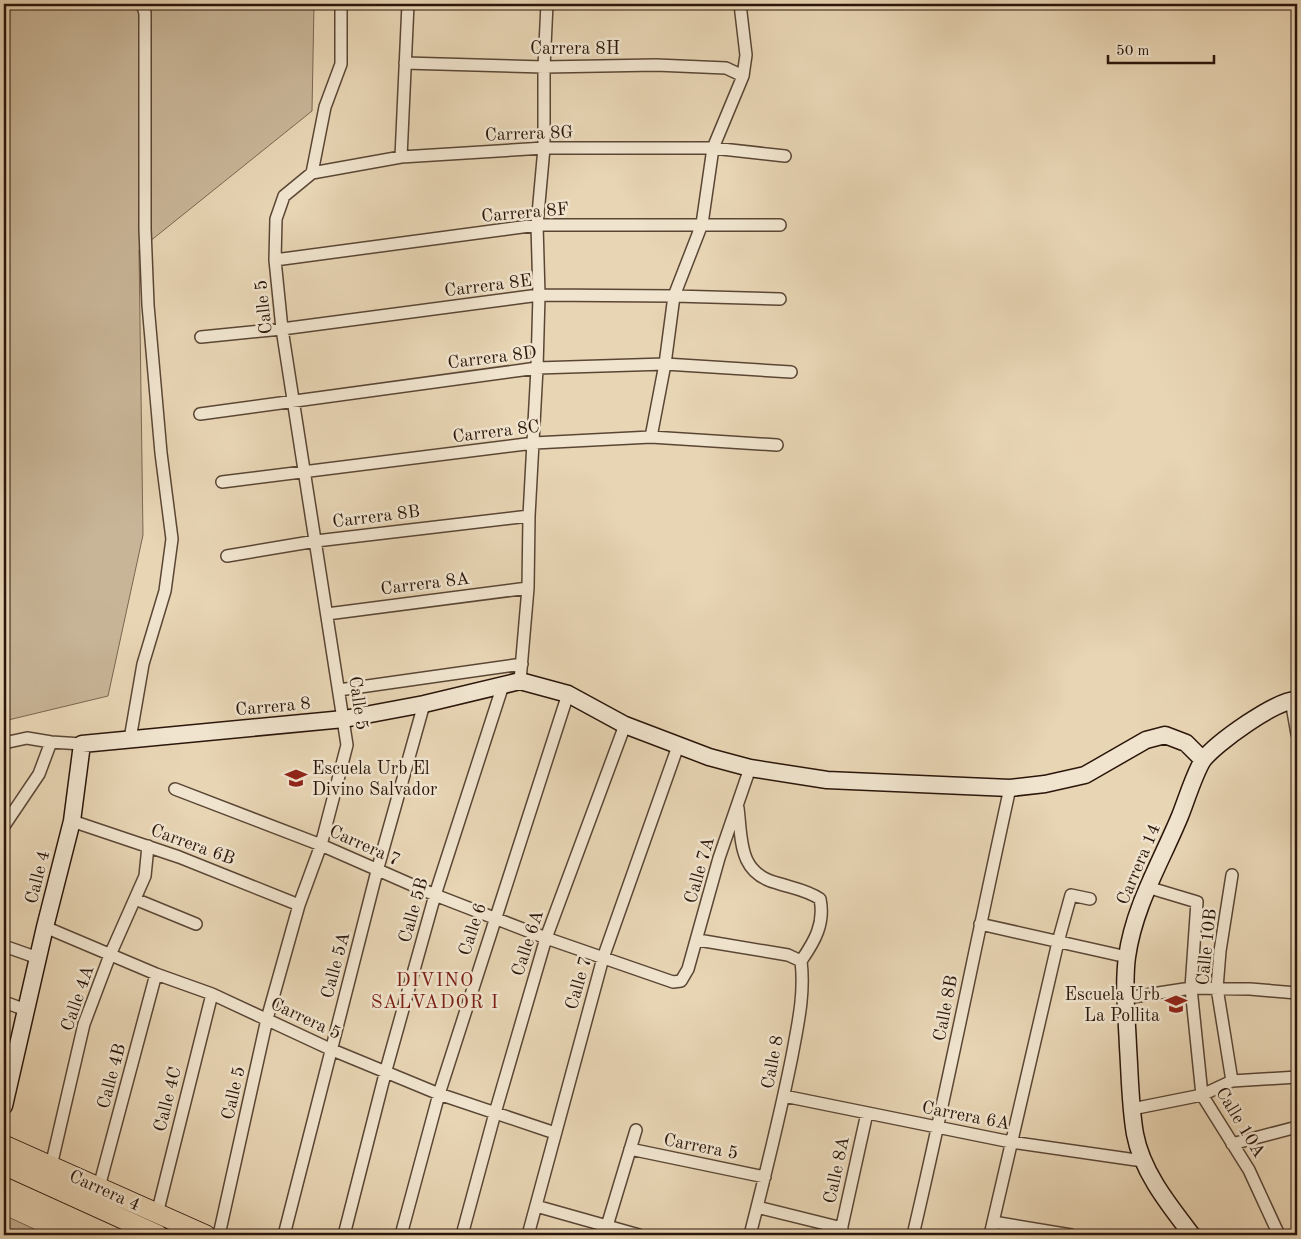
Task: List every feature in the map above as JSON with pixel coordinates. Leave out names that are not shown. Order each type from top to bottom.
[{"type":"main road","name":"Carrera 4","points":[[4,1145],[100,1186],[206,1235]]},
{"type":"main road","name":"Carrera 4","points":[[4,1165],[158,1235]]},
{"type":"street","points":[[130,740],[143,664],[165,591],[172,539],[161,453],[148,305],[145,220],[145,13],[142,4]]},
{"type":"street","points":[[312,173],[325,107],[342,64],[341,4]]},
{"type":"street","points":[[401,157],[408,4]]},
{"type":"street","points":[[547,4],[544,67],[544,148],[537,226],[539,295],[537,368],[534,443],[528,516],[528,588],[520,681],[568,694],[625,725],[709,757],[750,768],[828,780],[1010,788],[1045,784],[1085,775],[1146,740],[1165,735],[1186,743],[1203,760]]},
{"type":"street","points":[[651,437],[665,364],[674,296],[702,224],[713,148],[743,76],[746,55],[740,4]]},
{"type":"street","name":"Carrera 8H","points":[[405,63],[544,67],[656,65],[726,68],[743,76]]},
{"type":"street","name":"Carrera 8G","points":[[284,196],[312,173],[401,157],[544,148],[713,148],[785,156]]},
{"type":"street","name":"Calle 5","points":[[219,1235],[267,1019],[300,904],[321,845],[347,746],[282,329],[276,260],[276,219],[284,196]]},
{"type":"street","name":"Carrera 8F","points":[[276,260],[537,226],[780,225]]},
{"type":"street","name":"Carrera 8E","points":[[201,337],[282,329],[539,295],[780,299]]},
{"type":"street","name":"Carrera 8D","points":[[200,414],[537,368],[665,364],[791,372]]},
{"type":"street","name":"Carrera 8C","points":[[222,482],[534,443],[651,437],[777,445]]},
{"type":"street","name":"Carrera 8B","points":[[227,556],[316,541],[528,516]]},
{"type":"street","name":"Carrera 8A","points":[[327,614],[528,588]]},
{"type":"street","points":[[339,690],[522,664]]},
{"type":"street","name":"Carrera 8","points":[[4,743],[27,738],[82,744],[344,719],[424,704],[520,681]]},
{"type":"street","name":"Calle 5B","points":[[344,1235],[386,1070],[435,895],[503,685]]},
{"type":"street","name":"Calle 6","points":[[401,1235],[439,1094],[494,916],[568,694]]},
{"type":"street","points":[[1294,700],[1297,734]]},
{"type":"street","name":"Carrera 14","points":[[1192,1235],[1155,1183],[1143,1161],[1136,1136],[1132,1110],[1126,998],[1127,956],[1139,907],[1163,856],[1203,760],[1250,721],[1294,700]]},
{"type":"street","name":"Calle 5A","points":[[284,1235],[330,1049],[424,704]]},
{"type":"street","name":"Calle 6A","points":[[462,1235],[546,938],[625,725]]},
{"type":"street","points":[[4,826],[40,774],[51,742]]},
{"type":"street","name":"Calle 4","points":[[4,1106],[8,1068],[26,1010],[72,821],[82,744]]},
{"type":"street","name":"Calle 7","points":[[528,1235],[603,958],[678,746]]},
{"type":"street","name":"Calle 7A","points":[[681,981],[688,969],[698,940],[719,858],[750,768]]},
{"type":"street","name":"Calle 8B","points":[[913,1235],[938,1128],[1010,788]]},
{"type":"street","name":"Carrera 7","points":[[175,790],[321,845],[435,895],[494,916],[546,938],[673,982],[681,981]]},
{"type":"street","points":[[698,940],[788,955],[801,960],[816,939],[823,912],[820,899],[811,893],[772,882],[753,872],[744,855],[738,804]]},
{"type":"street","name":"Carrera 6B","points":[[72,821],[148,846],[300,904]]},
{"type":"street","name":"Calle 4A","points":[[51,1166],[84,1024],[110,955],[145,876],[148,846]]},
{"type":"street","name":"Calle 10B","points":[[1232,875],[1220,952],[1217,988],[1232,1081]]},
{"type":"street","name":"Calle 10A","points":[[1147,887],[1197,902],[1191,988],[1202,1095],[1249,1170],[1279,1235]]},
{"type":"street","points":[[990,1235],[1058,942],[1071,895],[1090,898]]},
{"type":"street","points":[[135,898],[196,924]]},
{"type":"street","points":[[980,924],[1127,956]]},
{"type":"street","name":"Carrera 5","points":[[45,927],[156,974],[212,994],[330,1049],[386,1070],[439,1094],[555,1133]]},
{"type":"street","points":[[4,946],[38,958]]},
{"type":"street","name":"Calle 8","points":[[750,1235],[784,1096],[800,1009],[803,978],[801,960]]},
{"type":"street","name":"Calle 4B","points":[[100,1186],[156,974]]},
{"type":"street","points":[[1126,998],[1191,988],[1297,993]]},
{"type":"street","name":"Calle 4C","points":[[157,1214],[212,994]]},
{"type":"street","points":[[4,1002],[26,1010]]},
{"type":"street","points":[[1132,1110],[1202,1095],[1232,1081],[1297,1077]]},
{"type":"street","name":"Carrera 6A","points":[[784,1096],[1011,1142],[1143,1161]]},
{"type":"street","name":"Calle 8A","points":[[841,1232],[867,1113]]},
{"type":"street","points":[[1232,1144],[1297,1127]]},
{"type":"street","points":[[607,1226],[636,1130]]},
{"type":"street","name":"Carrera 5","points":[[630,1149],[764,1177]]},
{"type":"street","points":[[536,1206],[640,1235]]},
{"type":"street","points":[[757,1207],[841,1232]]},
{"type":"street","points":[[993,1222],[1071,1235]]},
{"type":"shaded area","points":[[4,4],[314,4],[312,111],[139,250],[143,535],[108,696],[4,721]]},
{"type":"shaded area","points":[[4,1215],[47,1235],[4,1235]]},
{"type":"place","name":"Escuela Urb El Divino Salvador","points":[[296,778]]},
{"type":"place","name":"Escuela Urb La Pollita","points":[[1176,1004]]},
{"type":"district","name":"DIVINO SALVADOR I","points":[[435,990]]}]
